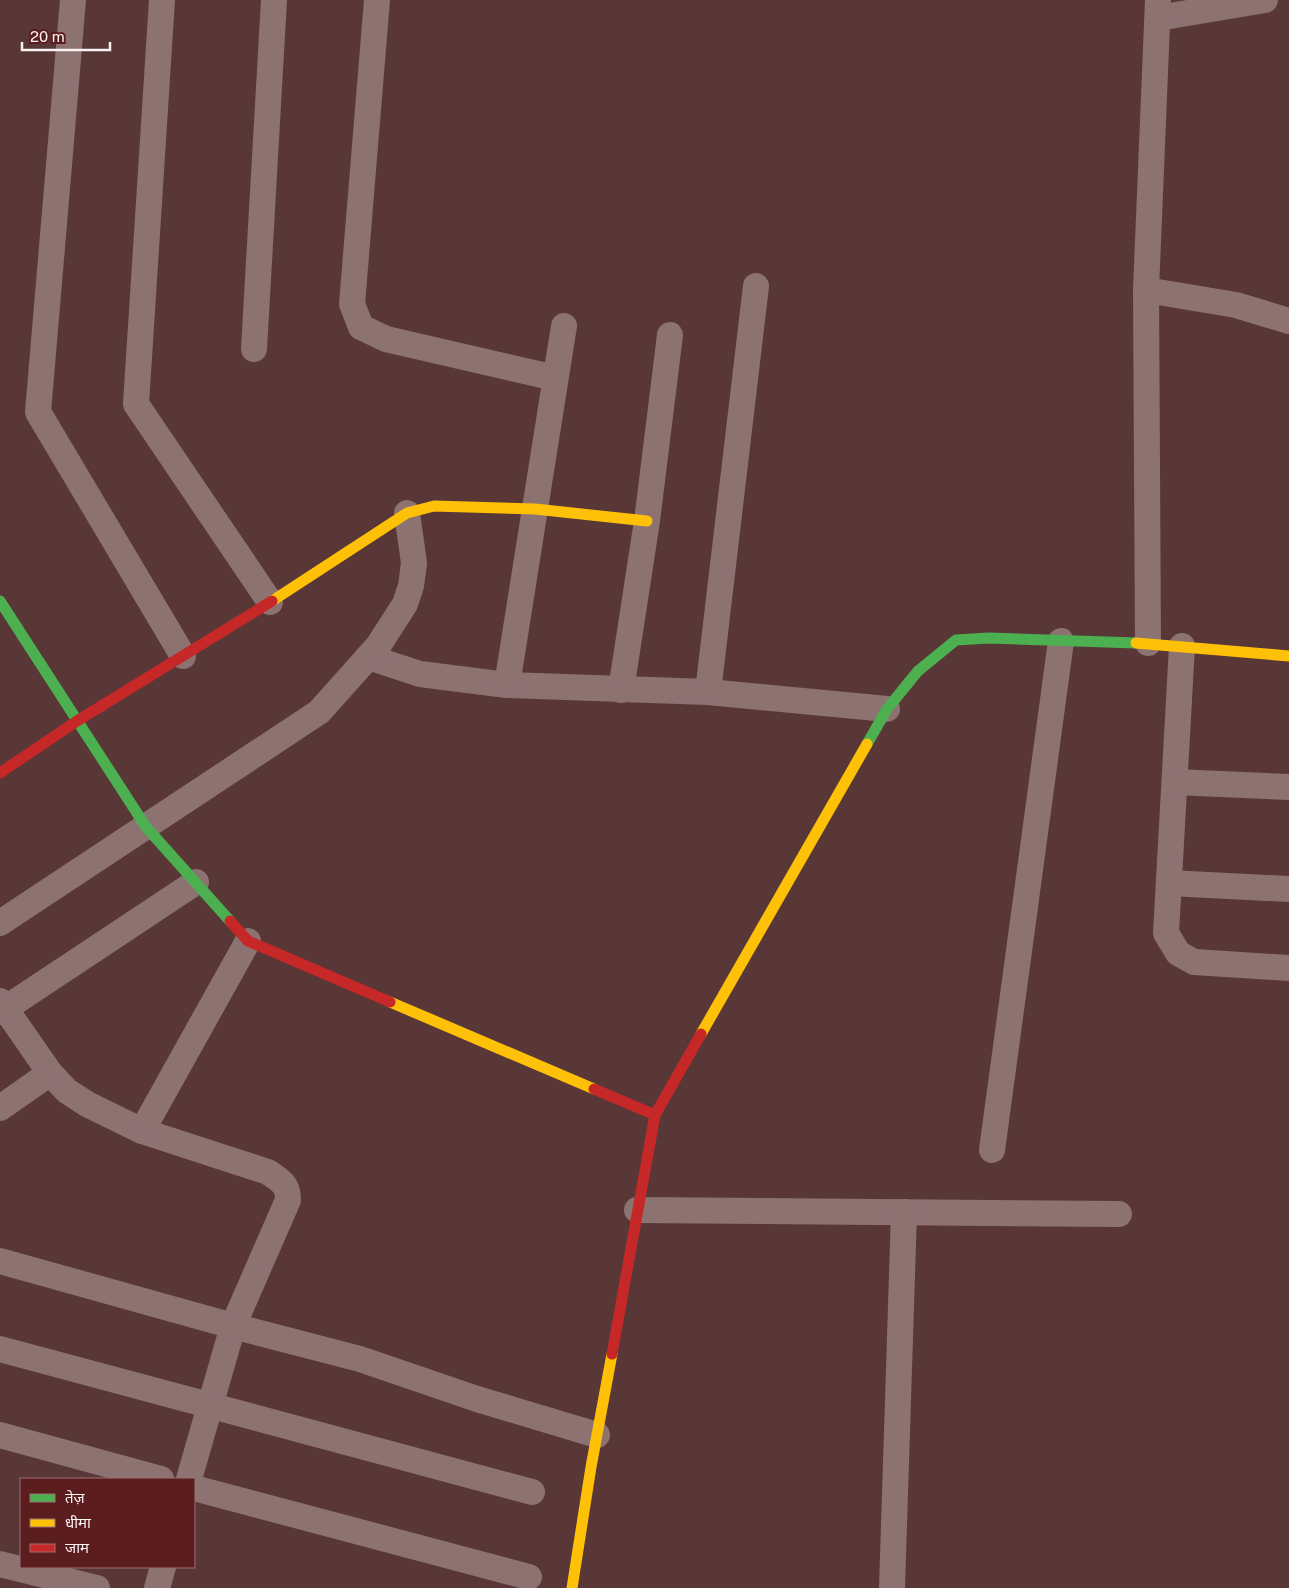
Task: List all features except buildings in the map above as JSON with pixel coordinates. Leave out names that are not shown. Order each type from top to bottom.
[{"type":"street","points":[[73,0],[38,412],[183,656]]},
{"type":"street","points":[[162,0],[136,404],[270,602]]},
{"type":"street","points":[[254,349],[274,0]]},
{"type":"street","points":[[377,0],[352,304],[361,327],[386,339],[555,378]]},
{"type":"street","points":[[1148,643],[1146,290],[1158,9],[1265,0]]},
{"type":"street","points":[[708,692],[756,286]]},
{"type":"street","points":[[1146,290],[1236,305],[1289,321]]},
{"type":"street","points":[[507,684],[564,326]]},
{"type":"street","points":[[621,690],[647,522],[670,335]]},
{"type":"street","points":[[0,774],[77,721],[270,602],[407,512],[434,506],[535,509],[647,522]]},
{"type":"street","points":[[0,923],[319,712],[378,646],[405,604],[411,586],[414,563],[407,512]]},
{"type":"street","points":[[0,601],[146,827],[248,941],[655,1114]]},
{"type":"street","points":[[572,1588],[597,1435],[655,1114],[887,709],[918,671],[956,640],[989,638],[1148,643],[1289,656]]},
{"type":"street","points":[[992,1150],[1061,640]]},
{"type":"street","points":[[1182,646],[1166,933],[1178,953],[1194,962],[1289,968]]},
{"type":"street","points":[[368,657],[420,674],[507,684],[708,692],[887,709]]},
{"type":"street","points":[[1175,782],[1289,788]]},
{"type":"street","points":[[189,1478],[233,1326],[288,1200],[288,1190],[281,1181],[268,1172],[142,1131],[87,1104],[67,1091],[50,1074],[2,1007],[196,882]]},
{"type":"street","points":[[1170,883],[1289,889]]},
{"type":"street","points":[[142,1131],[248,941]]},
{"type":"street","points":[[0,1108],[50,1074]]},
{"type":"street","points":[[637,1210],[1119,1214]]},
{"type":"street","points":[[892,1588],[904,1212]]},
{"type":"street","points":[[0,1260],[233,1326],[360,1359],[477,1399],[597,1435]]},
{"type":"street","points":[[0,1349],[532,1492]]},
{"type":"street","points":[[0,1435],[157,1478]]},
{"type":"street","points":[[195,1488],[529,1577]]},
{"type":"street","points":[[0,1564],[98,1588]]},
{"type":"street","points":[[157,1588],[163,1568]]},
{"type":"traffic: fast","points":[[0,601],[146,827],[230,921]]},
{"type":"traffic: fast","points":[[867,744],[887,709],[918,671],[956,640],[989,638],[1136,643]]},
{"type":"traffic: slow","points":[[272,601],[407,513],[434,506],[535,509],[647,521]]},
{"type":"traffic: slow","points":[[1136,643],[1289,656]]},
{"type":"traffic: slow","points":[[701,1034],[867,744]]},
{"type":"traffic: slow","points":[[390,1002],[594,1089]]},
{"type":"traffic: slow","points":[[572,1588],[591,1467],[612,1354]]},
{"type":"traffic: jam","points":[[0,773],[77,721],[272,601]]},
{"type":"traffic: jam","points":[[230,921],[248,941],[390,1002]]},
{"type":"traffic: jam","points":[[612,1354],[655,1115],[701,1034]]},
{"type":"traffic: jam","points":[[594,1089],[655,1115]]}]
